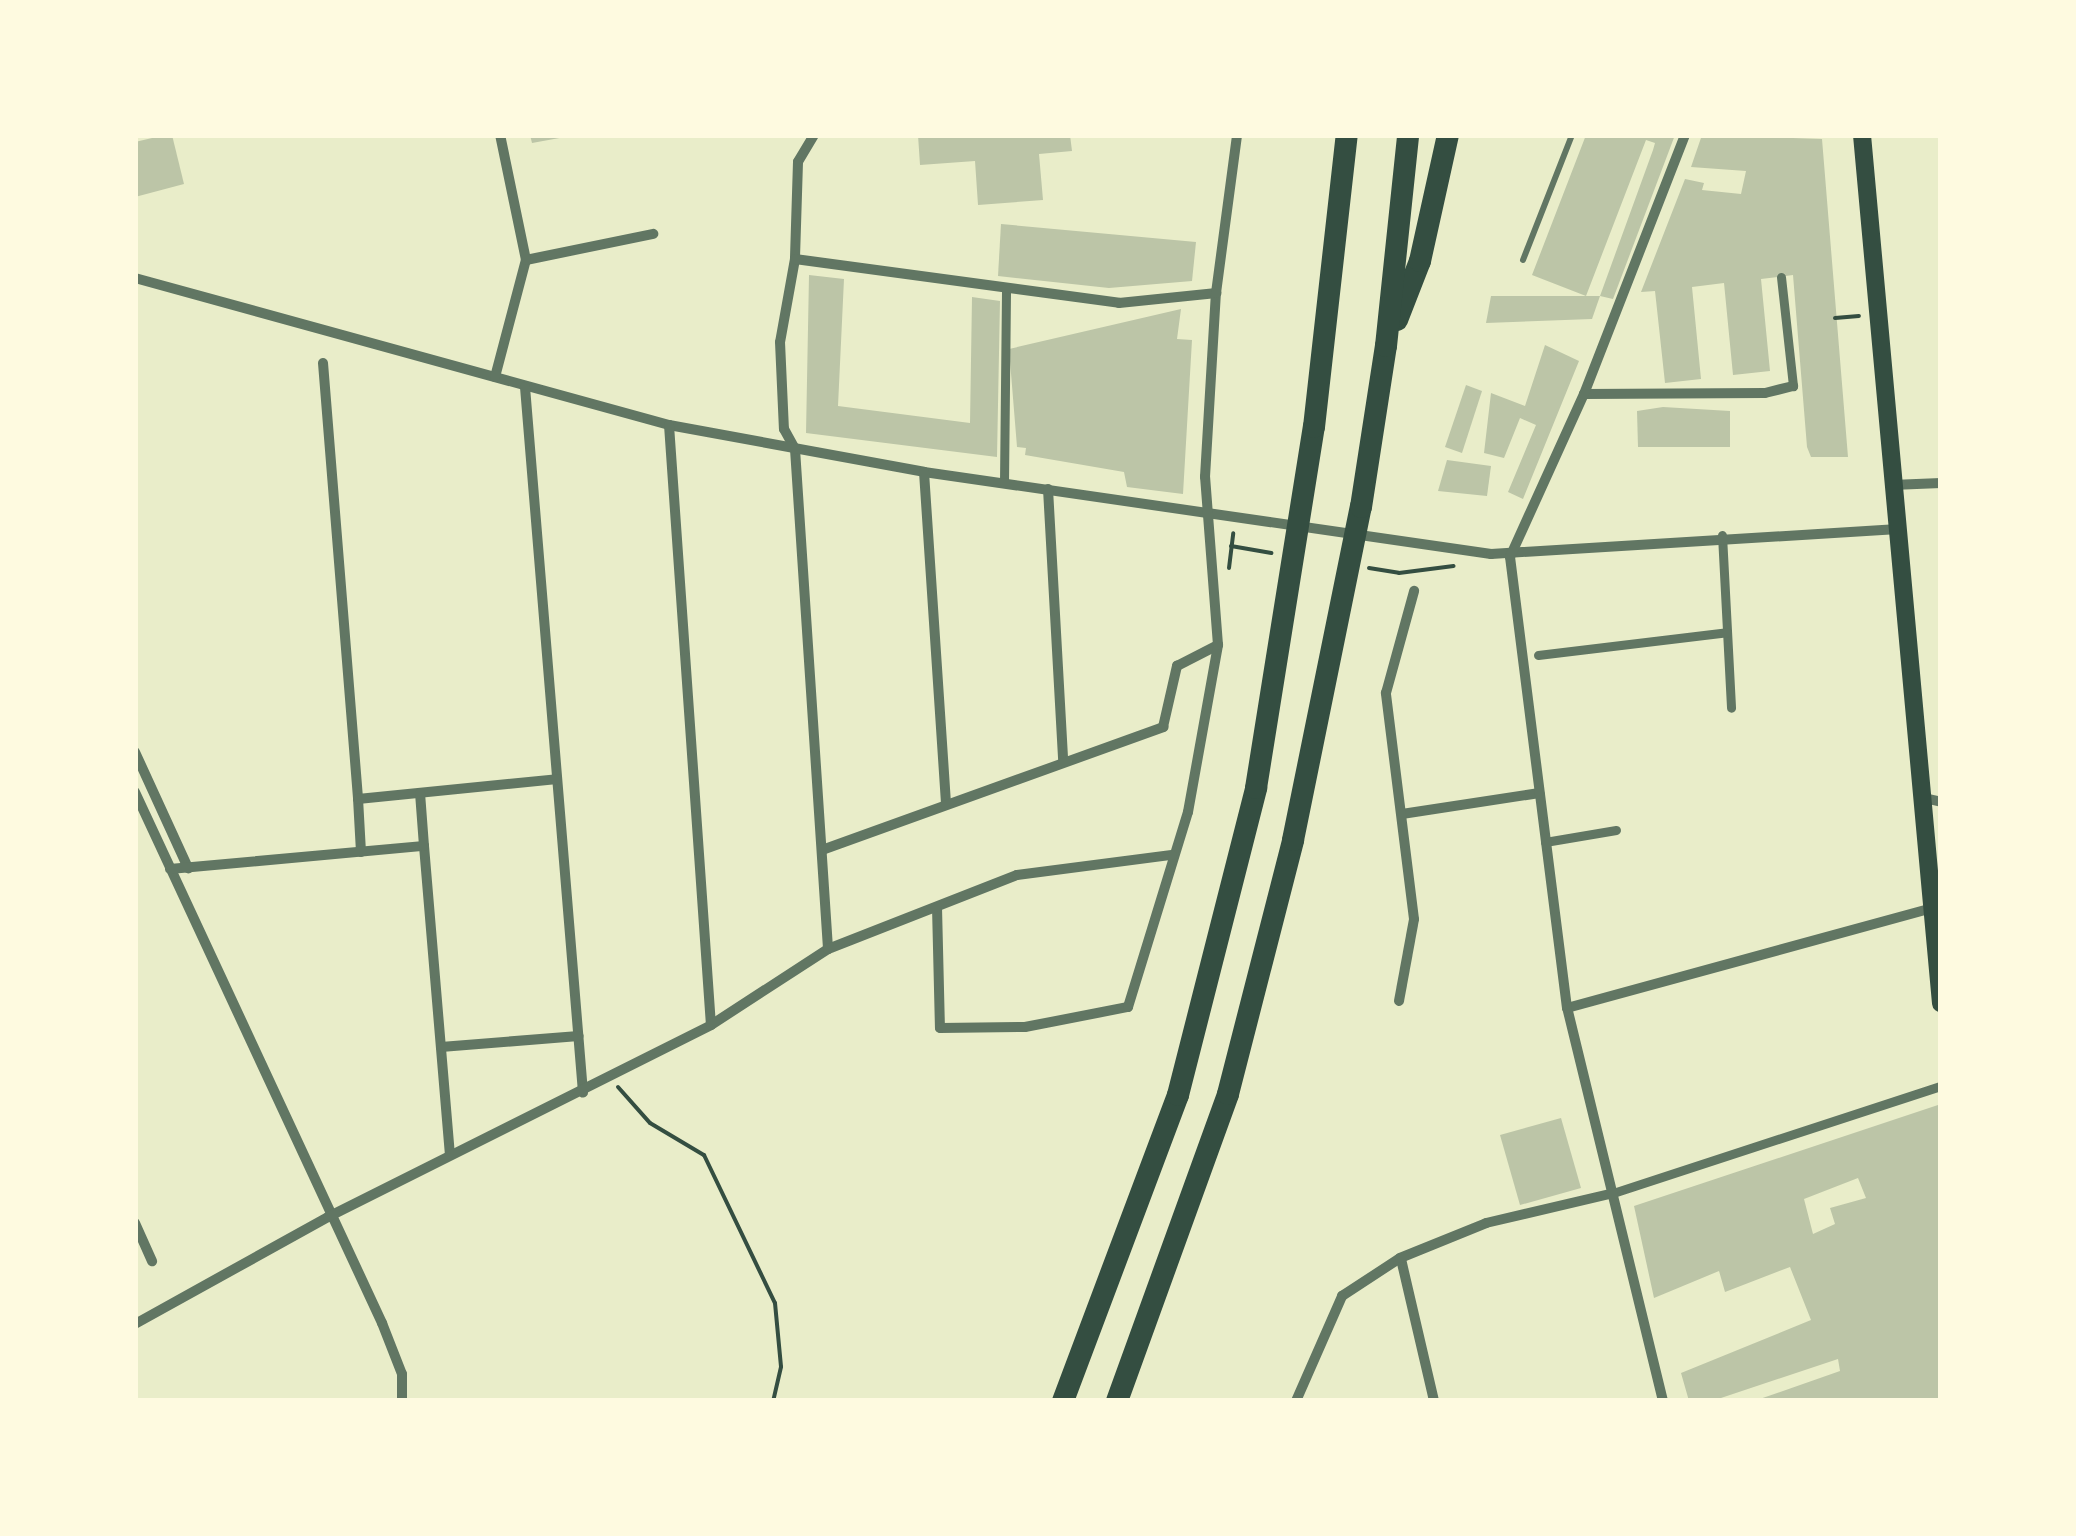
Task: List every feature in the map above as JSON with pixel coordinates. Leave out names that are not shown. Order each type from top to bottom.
[{"type":"highway","points":[[1063,1401],[1178,1095],[1256,788],[1314,426],[1346,135]]},
{"type":"highway","points":[[1117,1401],[1228,1094],[1273,922],[1327,684],[1386,346],[1408,135]]},
{"type":"highway","points":[[1386,346],[1420,262],[1448,135]]},
{"type":"main road","points":[[1862,135],[1894,530],[1941,1003]]},
{"type":"street","points":[[495,377],[526,260],[500,135]]},
{"type":"street","points":[[814,135],[798,162],[795,259],[780,342],[784,428],[795,448],[828,949]]},
{"type":"street","points":[[937,907],[940,1028],[1024,1027],[1128,1006],[1188,812],[1218,645],[1207,511],[1216,293],[1236,135]]},
{"type":"street","points":[[1663,1401],[1567,1008],[1510,556],[1584,394],[1685,135]]},
{"type":"street","points":[[526,260],[653,234]]},
{"type":"street","points":[[795,259],[1120,303],[1216,293]]},
{"type":"street","points":[[1584,394],[1764,393],[1792,386],[1782,277]]},
{"type":"street","points":[[135,278],[668,425],[924,472],[1491,554],[1510,556],[1722,535],[1894,530]]},
{"type":"street","points":[[1004,483],[1006,290]]},
{"type":"street","points":[[322,362],[361,852]]},
{"type":"street","points":[[524,387],[583,1093]]},
{"type":"street","points":[[668,425],[711,1025]]},
{"type":"street","points":[[924,472],[946,802]]},
{"type":"street","points":[[1892,485],[1941,483]]},
{"type":"street","points":[[1048,489],[1063,761]]},
{"type":"street","points":[[1722,535],[1731,708]]},
{"type":"street","points":[[1399,1001],[1414,919],[1386,693],[1414,592]]},
{"type":"street","points":[[1538,655],[1727,632]]},
{"type":"street","points":[[822,850],[946,802],[1163,727],[1177,666],[1218,645]]},
{"type":"street","points":[[135,752],[188,868]]},
{"type":"street","points":[[358,798],[557,779]]},
{"type":"street","points":[[135,792],[328,1217],[382,1323],[402,1374],[402,1401]]},
{"type":"street","points":[[420,793],[450,1155]]},
{"type":"street","points":[[1402,814],[1539,793]]},
{"type":"street","points":[[1919,797],[1941,802]]},
{"type":"street","points":[[1545,842],[1616,830]]},
{"type":"street","points":[[170,869],[424,846]]},
{"type":"street","points":[[135,1324],[328,1217],[583,1093],[711,1025],[828,949],[1017,875],[1172,855]]},
{"type":"street","points":[[1567,1008],[1929,909]]},
{"type":"street","points":[[441,1047],[579,1036]]},
{"type":"street","points":[[1296,1401],[1342,1296],[1400,1258],[1486,1223],[1610,1194],[1941,1086]]},
{"type":"street","points":[[135,1224],[152,1261]]},
{"type":"street","points":[[1400,1258],[1434,1401]]},
{"type":"lane","points":[[1523,260],[1572,135]]},
{"type":"path","points":[[1399,573],[1488,568],[1491,554]]},
{"type":"path","points":[[610,1078],[650,1123],[704,1155],[775,1302],[781,1366],[773,1401]]},
{"type":"building","points":[[172,135],[184,184],[135,197],[135,142]]},
{"type":"building","points":[[530,135],[564,135],[565,137],[532,143]]},
{"type":"building","points":[[918,135],[1070,135],[1072,151],[1039,154],[1043,200],[978,205],[975,161],[920,165]]},
{"type":"building","points":[[1586,135],[1675,135],[1613,299],[1600,296],[1653,150],[1655,143],[1646,140],[1586,296],[1532,275]]},
{"type":"building","points":[[1702,135],[1822,139],[1848,457],[1811,457],[1807,447],[1793,275],[1761,279],[1770,371],[1733,375],[1724,283],[1692,287],[1701,379],[1665,383],[1655,291],[1641,292],[1685,179],[1704,183],[1702,190],[1741,194],[1746,171],[1691,167]]},
{"type":"building","points":[[1001,224],[1196,242],[1192,281],[1109,288],[998,276]]},
{"type":"building","points":[[809,275],[844,279],[838,406],[970,423],[972,297],[1000,301],[997,457],[806,433]]},
{"type":"building","points":[[1491,296],[1600,296],[1592,319],[1486,323]]},
{"type":"building","points":[[1181,309],[1177,339],[1192,340],[1183,494],[1127,487],[1124,472],[1025,455],[1026,448],[1017,447],[1009,349]]},
{"type":"building","points":[[1545,345],[1579,361],[1523,499],[1508,492],[1536,425],[1520,418],[1504,458],[1484,453],[1491,393],[1525,406]]},
{"type":"building","points":[[1466,385],[1482,391],[1462,453],[1445,447]]},
{"type":"building","points":[[1663,407],[1730,411],[1730,447],[1638,447],[1637,411]]},
{"type":"building","points":[[1447,460],[1491,466],[1487,496],[1438,491]]},
{"type":"building","points":[[1941,1104],[1941,1401],[1754,1401],[1840,1371],[1838,1359],[1712,1401],[1689,1401],[1681,1373],[1811,1320],[1790,1267],[1725,1292],[1719,1271],[1654,1298],[1634,1206]],"holes":[[[1858,1178],[1866,1198],[1830,1208],[1835,1224],[1813,1234],[1804,1199]]]},
{"type":"building","points":[[1561,1118],[1581,1188],[1520,1205],[1500,1135]]}]
